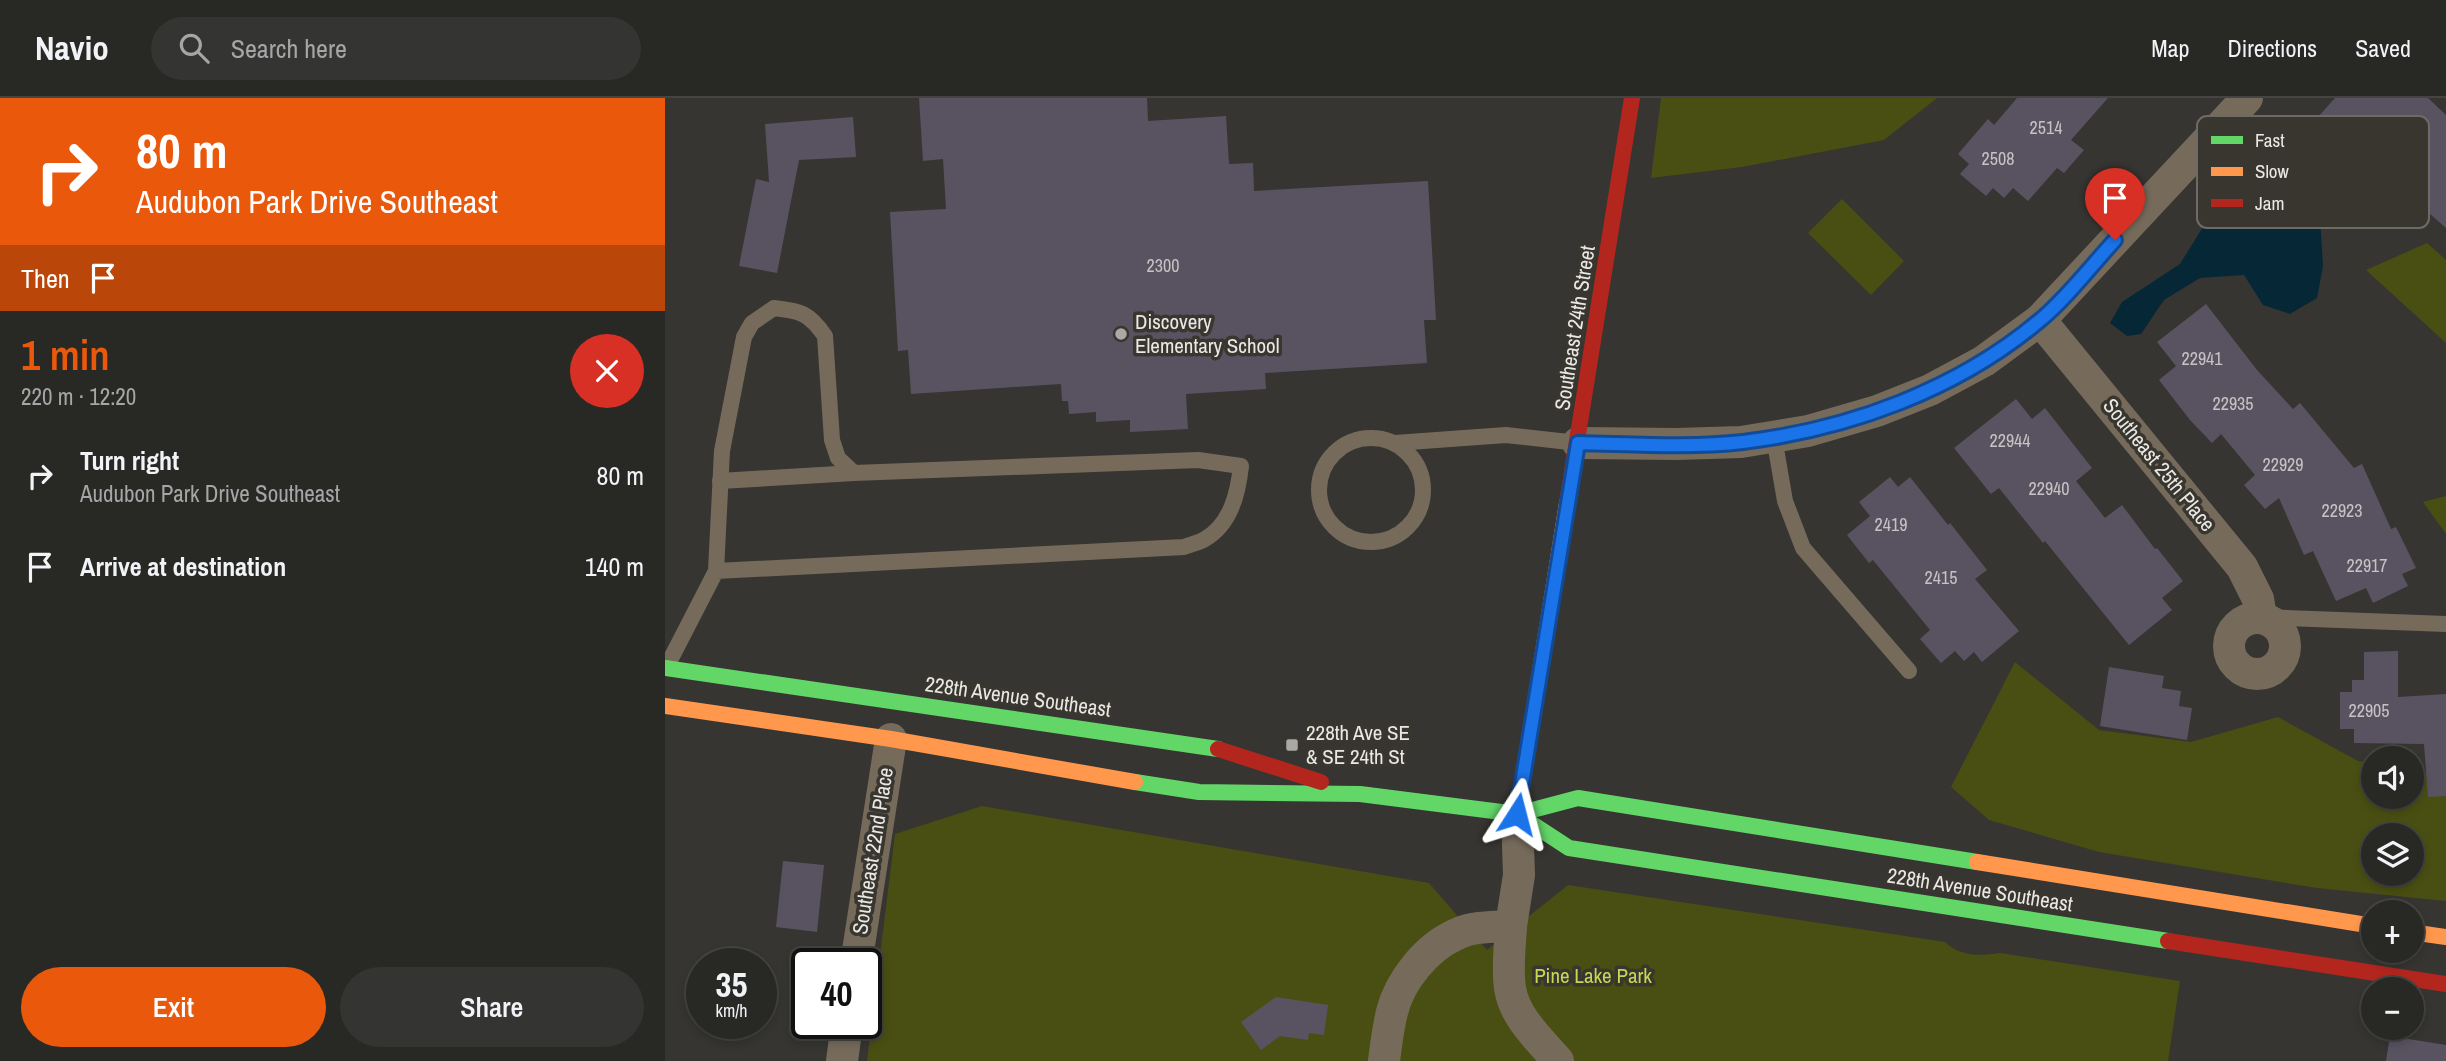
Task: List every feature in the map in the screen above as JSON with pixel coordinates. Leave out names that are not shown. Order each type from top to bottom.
[{"type":"main road","name":"Southeast 24th Street","points":[[1517,814],[1632,98]]},
{"type":"main road","name":"228th Avenue Southeast","points":[[665,668],[1209,746],[1360,794]]},
{"type":"main road","name":"228th Avenue Southeast","points":[[665,706],[891,738],[1199,792],[1360,794],[1517,814],[1578,798],[2197,904],[2361,924]]},
{"type":"main road","name":"228th Avenue Southeast","points":[[1517,814],[1569,848],[2189,938],[2446,984]]},
{"type":"main road","points":[[2424,934],[2446,937]]},
{"type":"street","points":[[2230,116],[2247,98]]},
{"type":"street","points":[[1578,443],[1741,442],[1808,431],[1877,411],[1930,390],[1983,361],[2040,320],[2197,152]]},
{"type":"street","name":"Southeast 25th Place","points":[[2040,320],[2242,566],[2258,599],[2261,617]]},
{"type":"street","name":"Southeast 22nd Place","points":[[858,948],[891,738]]},
{"type":"street","points":[[1517,814],[1519,875],[1511,926],[1510,987],[1514,1004],[1526,1023],[1558,1061]]},
{"type":"street","points":[[1384,1061],[1392,1011],[1400,990],[1413,969],[1457,934],[1482,927],[1511,926]]},
{"type":"street","points":[[842,1061],[845,1039]]},
{"type":"lane","points":[[665,668],[716,571],[722,451],[744,337],[753,323],[773,308],[804,313],[816,323],[825,336],[832,440],[838,458],[854,473]]},
{"type":"lane","points":[[1395,443],[1419,468],[1423,485],[1422,502],[1415,518],[1404,531],[1388,540],[1371,542],[1354,539],[1338,531],[1327,518],[1321,503],[1319,486],[1323,469],[1333,455],[1346,445],[1362,439],[1379,438],[1395,443],[1506,435],[1578,443]]},
{"type":"lane","points":[[1774,437],[1785,501],[1803,548],[1909,671]]},
{"type":"lane","points":[[716,571],[1184,547],[1206,538],[1226,518],[1238,493],[1241,466],[1198,460],[854,473],[720,481]]},
{"type":"lane","points":[[2261,617],[2446,624]]},
{"type":"green space","points":[[1661,98],[1937,98],[1884,140],[1742,167],[1651,178]]},
{"type":"green space","points":[[1842,199],[1904,261],[1871,295],[1808,233]]},
{"type":"green space","points":[[2427,243],[2446,260],[2446,343],[2366,270]]},
{"type":"green space","points":[[2446,496],[2446,534],[2423,502]]},
{"type":"green space","points":[[2015,662],[2099,730],[2191,742],[2278,717],[2361,761],[2361,809],[2424,809],[2424,772],[2446,776],[2446,901],[2317,888],[2099,852],[1989,820],[1951,787]]},
{"type":"green space","name":"Pine Lake Park","points":[[982,806],[1429,883],[1487,950],[1568,885],[1945,942],[1971,954],[2000,953],[2180,981],[2168,1061],[867,1061],[870,1039],[882,1039],[881,948],[895,834]]},
{"type":"water","points":[[2202,228],[2321,228],[2323,266],[2317,298],[2290,314],[2263,305],[2244,275],[2200,278],[2164,300],[2141,334],[2127,336],[2110,323],[2122,302],[2180,264]]},
{"type":"building","points":[[919,98],[1147,98],[1148,121],[1226,116],[1229,164],[1253,163],[1254,191],[1428,181],[1436,320],[1424,320],[1427,363],[1265,373],[1266,389],[1186,394],[1188,429],[1130,432],[1130,420],[1096,422],[1096,412],[1069,414],[1068,401],[1062,401],[1061,384],[911,394],[908,350],[898,351],[890,212],[946,209],[943,159],[923,161]]},
{"type":"building","points":[[2017,98],[2108,98],[2071,140],[2084,150],[2064,173],[2057,168],[2028,201],[2013,188],[2004,198],[1993,188],[1986,196],[1960,174],[1969,164],[1958,154],[1988,119],[1994,125]]},
{"type":"building","points":[[2335,98],[2428,98],[2446,115],[2446,228],[2429,213],[2429,116],[2319,116]]},
{"type":"building","points":[[853,117],[856,157],[799,160],[777,273],[739,266],[756,179],[769,182],[765,124]]},
{"type":"building","points":[[2206,304],[2257,370],[2293,409],[2300,403],[2354,468],[2362,464],[2391,529],[2396,527],[2416,568],[2402,574],[2408,586],[2373,603],[2366,588],[2336,601],[2313,551],[2304,555],[2279,498],[2265,509],[2244,485],[2255,475],[2221,434],[2212,443],[2159,380],[2176,366],[2157,342]]},
{"type":"building","points":[[2016,399],[2032,419],[2045,408],[2092,468],[2076,481],[2105,518],[2122,505],[2183,581],[2162,598],[2172,610],[2129,645],[1999,488],[1991,494],[1954,448]]},
{"type":"building","points":[[1890,477],[1898,487],[1910,477],[1948,525],[1950,523],[1987,570],[1975,579],[2019,631],[1982,662],[1974,652],[1964,661],[1955,651],[1941,663],[1920,639],[1930,630],[1873,560],[1869,563],[1847,535],[1870,516],[1859,502]]},
{"type":"building","points":[[2398,651],[2398,697],[2446,694],[2446,796],[2428,797],[2424,744],[2354,743],[2354,729],[2340,729],[2340,692],[2352,692],[2352,680],[2364,680],[2364,652]]},
{"type":"building","points":[[2109,667],[2164,676],[2162,688],[2181,691],[2179,706],[2192,708],[2187,740],[2100,726]]},
{"type":"building","points":[[783,861],[824,865],[817,932],[776,927]]},
{"type":"building","points":[[1276,997],[1328,1005],[1324,1035],[1309,1033],[1308,1040],[1280,1036],[1261,1050],[1241,1022]]},
{"type":"building","points":[[2389,1040],[2415,1040],[2446,1045],[2446,1061],[2386,1061]]},
{"type":"traffic: fast","points":[[665,668],[1218,749]]},
{"type":"traffic: fast","points":[[1135,782],[1199,792],[1360,794],[1517,814],[1578,798],[1977,862]]},
{"type":"traffic: fast","points":[[1517,814],[1569,848],[2168,941]]},
{"type":"traffic: slow","points":[[1517,814],[1567,503]]},
{"type":"traffic: slow","points":[[665,706],[891,739],[1135,782]]},
{"type":"traffic: slow","points":[[1977,862],[2361,924]]},
{"type":"traffic: slow","points":[[2424,934],[2446,937]]},
{"type":"traffic: jam","points":[[1567,503],[1632,98]]},
{"type":"traffic: jam","points":[[1218,749],[1321,782]]},
{"type":"traffic: jam","points":[[2168,941],[2446,984]]},
{"type":"place","name":"Discovery Elementary School","points":[[1121,334]]},
{"type":"place","name":"228th Ave SE & SE 24th St","points":[[1292,745]]},
{"type":"route","points":[[1517,814],[1578,443],[1741,442],[1808,431],[1877,411],[1930,390],[1983,361],[2040,320],[2115,240]]}]
